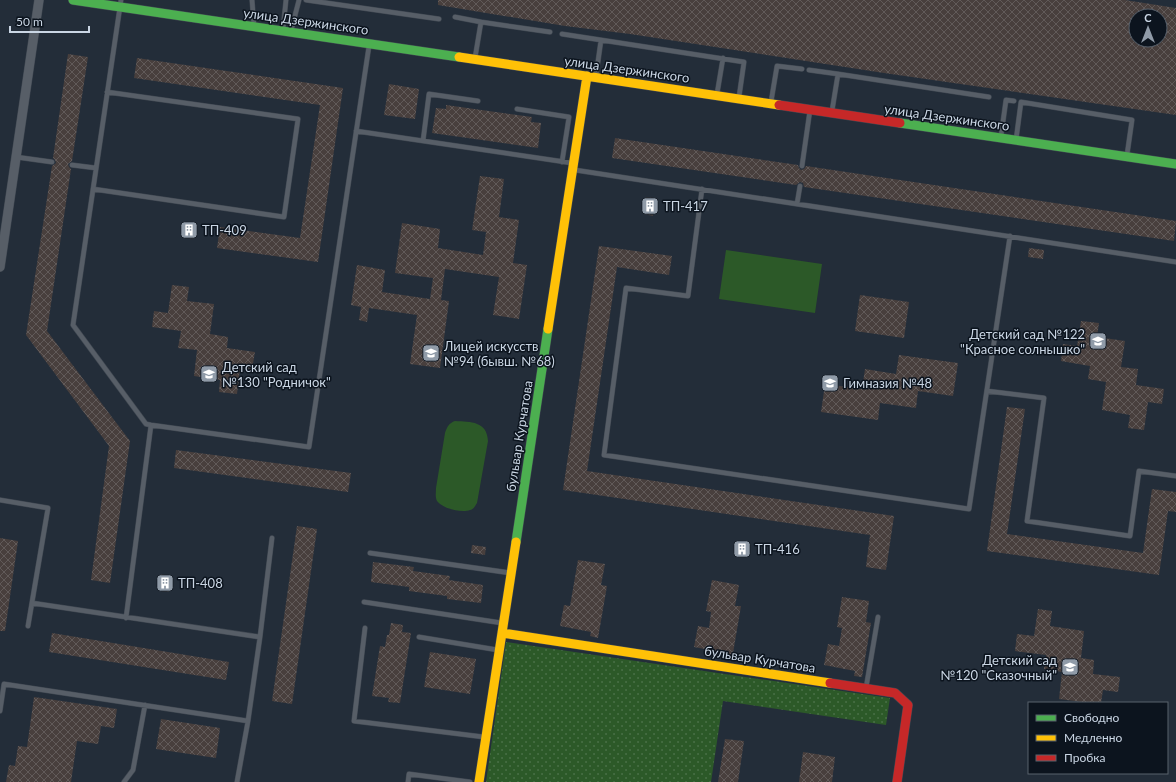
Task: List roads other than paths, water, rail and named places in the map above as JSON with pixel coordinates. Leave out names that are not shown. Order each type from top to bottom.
[{"type":"street","points":[[0,267],[39,0]]},
{"type":"street","name":"улица Дзержинского","points":[[73,0],[120,4],[254,27],[1176,164]]},
{"type":"street","name":"бульвар Курчатова","points":[[479,782],[574,167],[591,77]]},
{"type":"street","name":"бульвар Курчатова","points":[[502,633],[895,693],[908,705],[897,782]]},
{"type":"lane","points":[[252,0],[254,27]]},
{"type":"lane","points":[[286,0],[287,32]]},
{"type":"lane","points":[[287,32],[299,0]]},
{"type":"lane","points":[[306,0],[438,19]]},
{"type":"lane","points":[[120,4],[73,326],[146,424],[151,425],[309,447],[369,44]]},
{"type":"lane","points":[[455,17],[550,32]]},
{"type":"lane","points":[[475,60],[481,22]]},
{"type":"lane","points":[[562,34],[744,62],[738,99]]},
{"type":"lane","points":[[591,77],[601,40]]},
{"type":"lane","points":[[717,96],[723,58]]},
{"type":"lane","points":[[771,104],[776,66],[802,69]]},
{"type":"lane","points":[[809,70],[989,97]]},
{"type":"lane","points":[[832,113],[838,74]]},
{"type":"lane","points":[[93,189],[284,217],[288,195],[298,120],[107,92]]},
{"type":"lane","points":[[423,141],[429,94],[478,101]]},
{"type":"lane","points":[[1000,99],[1014,101]]},
{"type":"lane","points":[[1000,138],[1006,100]]},
{"type":"lane","points":[[1016,140],[1021,102],[1132,120],[1127,156]]},
{"type":"lane","points":[[516,109],[569,117],[562,162]]},
{"type":"lane","points":[[802,166],[810,110]]},
{"type":"lane","points":[[356,131],[562,162],[574,167],[702,190],[1176,262]]},
{"type":"lane","points":[[16,157],[52,162]]},
{"type":"lane","points":[[72,165],[96,168]]},
{"type":"lane","points":[[797,204],[800,186]]},
{"type":"lane","points":[[702,190],[688,296],[626,288],[604,455],[969,509],[1010,236]]},
{"type":"lane","points":[[987,391],[1044,398],[1027,521],[1130,536],[1139,471],[1176,476]]},
{"type":"lane","points":[[126,618],[151,425]]},
{"type":"lane","points":[[0,500],[48,508],[28,626]]},
{"type":"lane","points":[[237,782],[248,721],[272,538]]},
{"type":"lane","points":[[370,552],[511,573]]},
{"type":"lane","points":[[364,602],[504,623]]},
{"type":"lane","points":[[32,603],[260,637]]},
{"type":"lane","points":[[866,688],[878,617]]},
{"type":"lane","points":[[365,628],[354,721],[486,738]]},
{"type":"lane","points":[[419,637],[500,650]]},
{"type":"lane","points":[[0,711],[4,684],[248,721]]},
{"type":"lane","points":[[124,782],[133,770],[145,705]]},
{"type":"lane","points":[[408,782],[409,774],[470,782]]},
{"type":"place","name":"ТП-417","points":[[650,206]]},
{"type":"place","name":"ТП-409","points":[[189,230]]},
{"type":"place","name":"Детский сад №122 \"Красное солнышко\"","points":[[1098,341]]},
{"type":"place","name":"Лицей искусств №94 (бывш. №68)","points":[[431,353]]},
{"type":"place","name":"Детский сад №130 \"Родничок\"","points":[[209,374]]},
{"type":"place","name":"Гимназия №48","points":[[830,383]]},
{"type":"place","name":"ТП-416","points":[[742,549]]},
{"type":"place","name":"ТП-408","points":[[165,583]]},
{"type":"place","name":"Детский сад №120 \"Сказочный\"","points":[[1070,667]]}]
